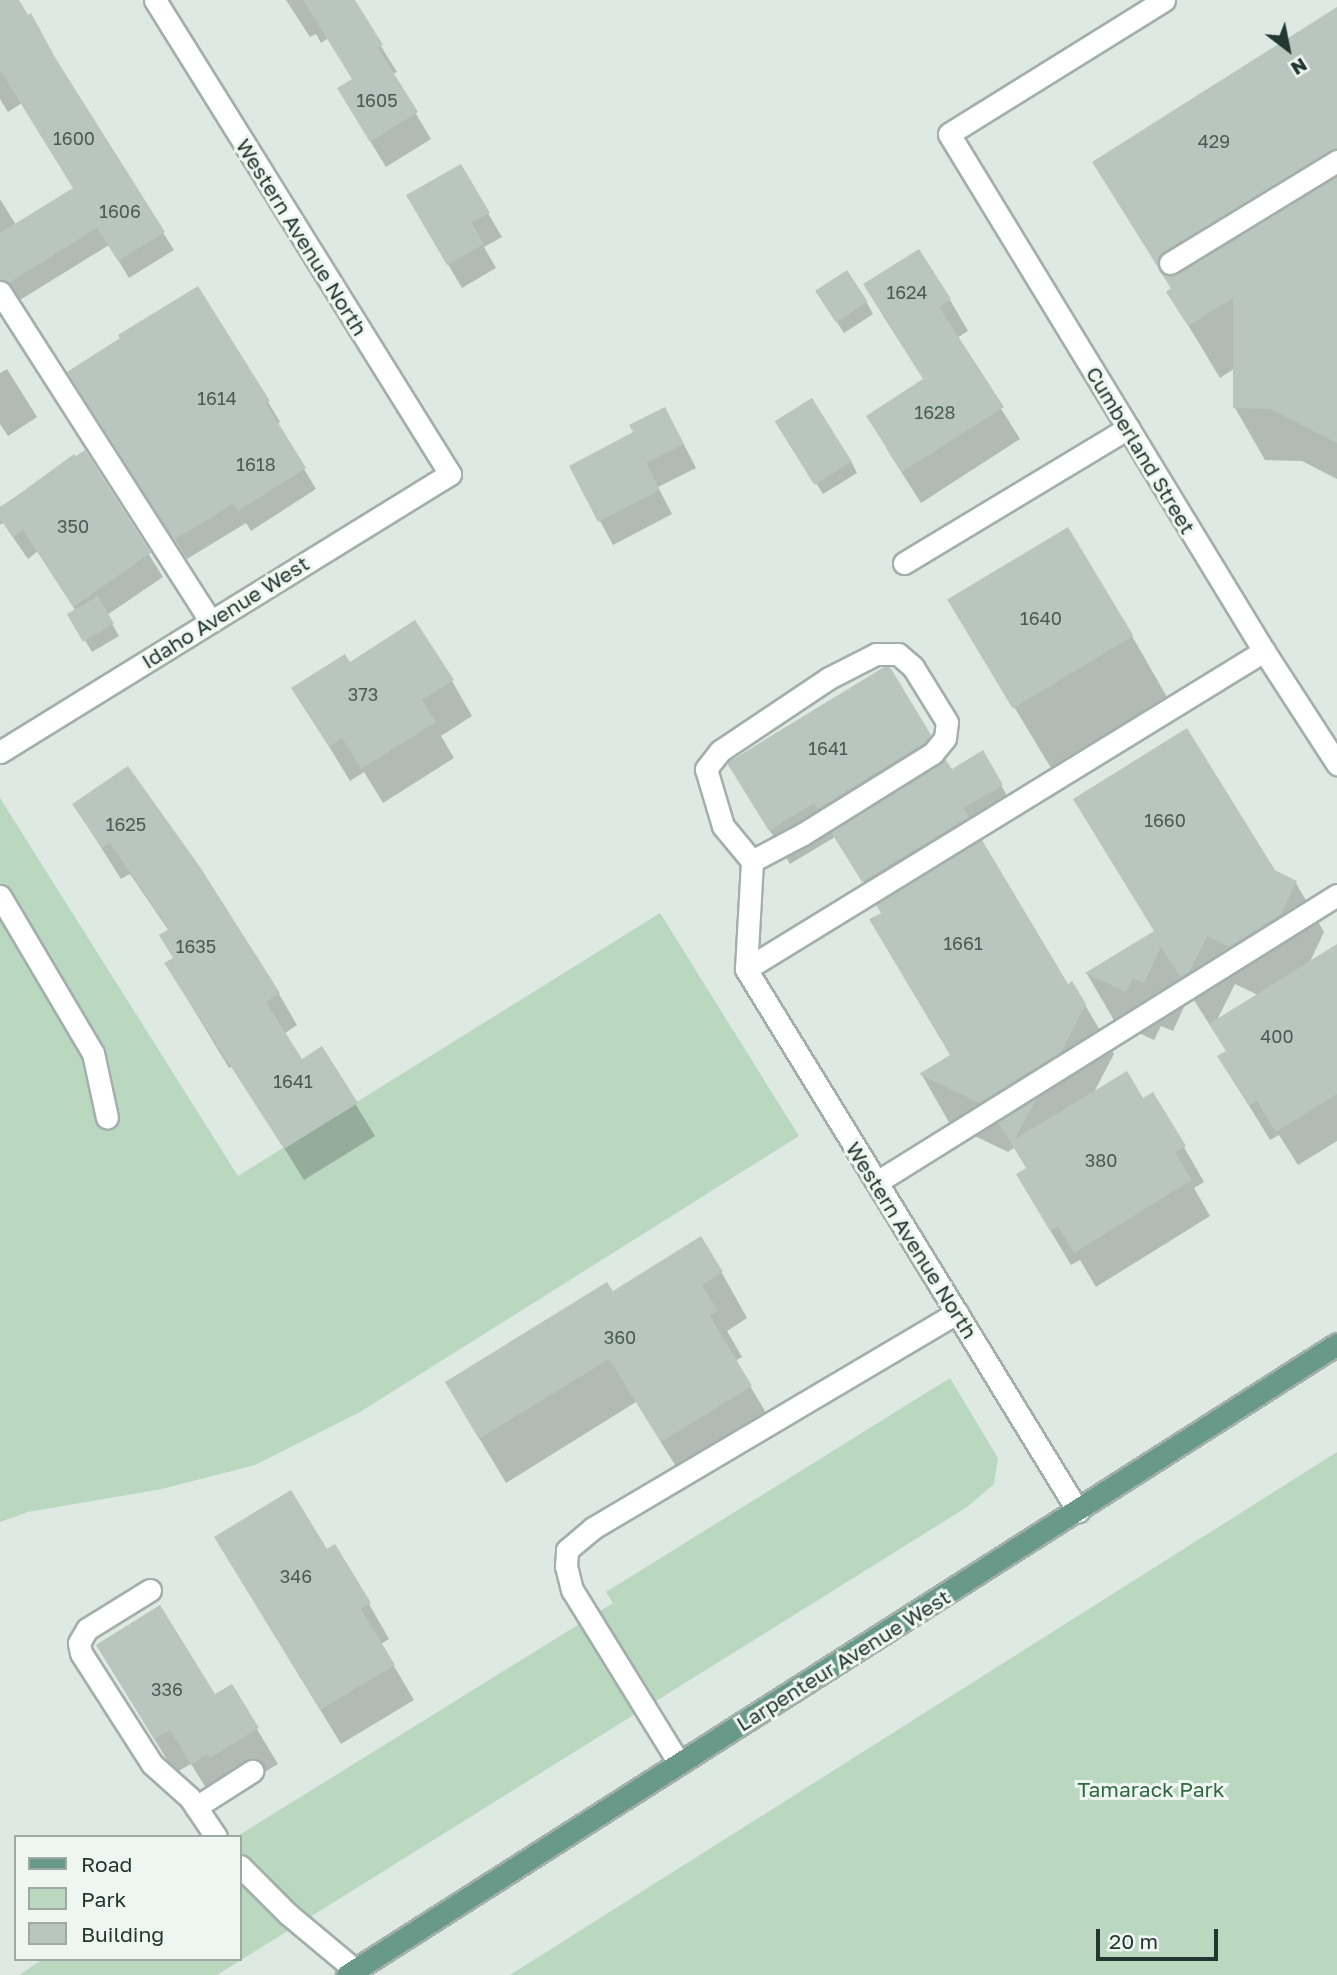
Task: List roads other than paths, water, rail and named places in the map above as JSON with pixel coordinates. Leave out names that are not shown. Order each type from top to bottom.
[{"type":"main road","name":"Larpenteur Avenue West","points":[[351,1973],[1337,1344]]},
{"type":"street","name":"Western Avenue North","points":[[155,0],[450,474]]},
{"type":"street","name":"Cumberland Street","points":[[1164,0],[948,134],[1264,651],[1333,750]]},
{"type":"street","points":[[1170,263],[1337,161]]},
{"type":"street","points":[[0,292],[210,621]]},
{"type":"street","points":[[904,563],[1128,428]]},
{"type":"street","name":"Idaho Avenue West","points":[[0,752],[450,474]]},
{"type":"street","points":[[746,969],[1264,651]]},
{"type":"street","points":[[746,969],[752,861],[723,826],[706,769],[720,751],[829,678],[876,654],[898,654],[912,667],[947,722],[945,738],[933,753],[803,834],[752,861]]},
{"type":"street","points":[[877,1182],[1337,895]]},
{"type":"street","points":[[0,896],[93,1053],[107,1118]]},
{"type":"street","name":"Western Avenue North","points":[[746,969],[1078,1511]]},
{"type":"street","points":[[679,1763],[572,1590],[566,1566],[567,1550],[576,1540],[648,1496],[957,1314]]},
{"type":"street","points":[[150,1590],[87,1629],[79,1643],[82,1653],[152,1764],[196,1807],[215,1835]]},
{"type":"street","points":[[196,1807],[252,1771]]},
{"type":"street","points":[[242,1868],[351,1973]]},
{"type":"park label","name":"Tamarack Park","points":[[1151,1789]]}]
